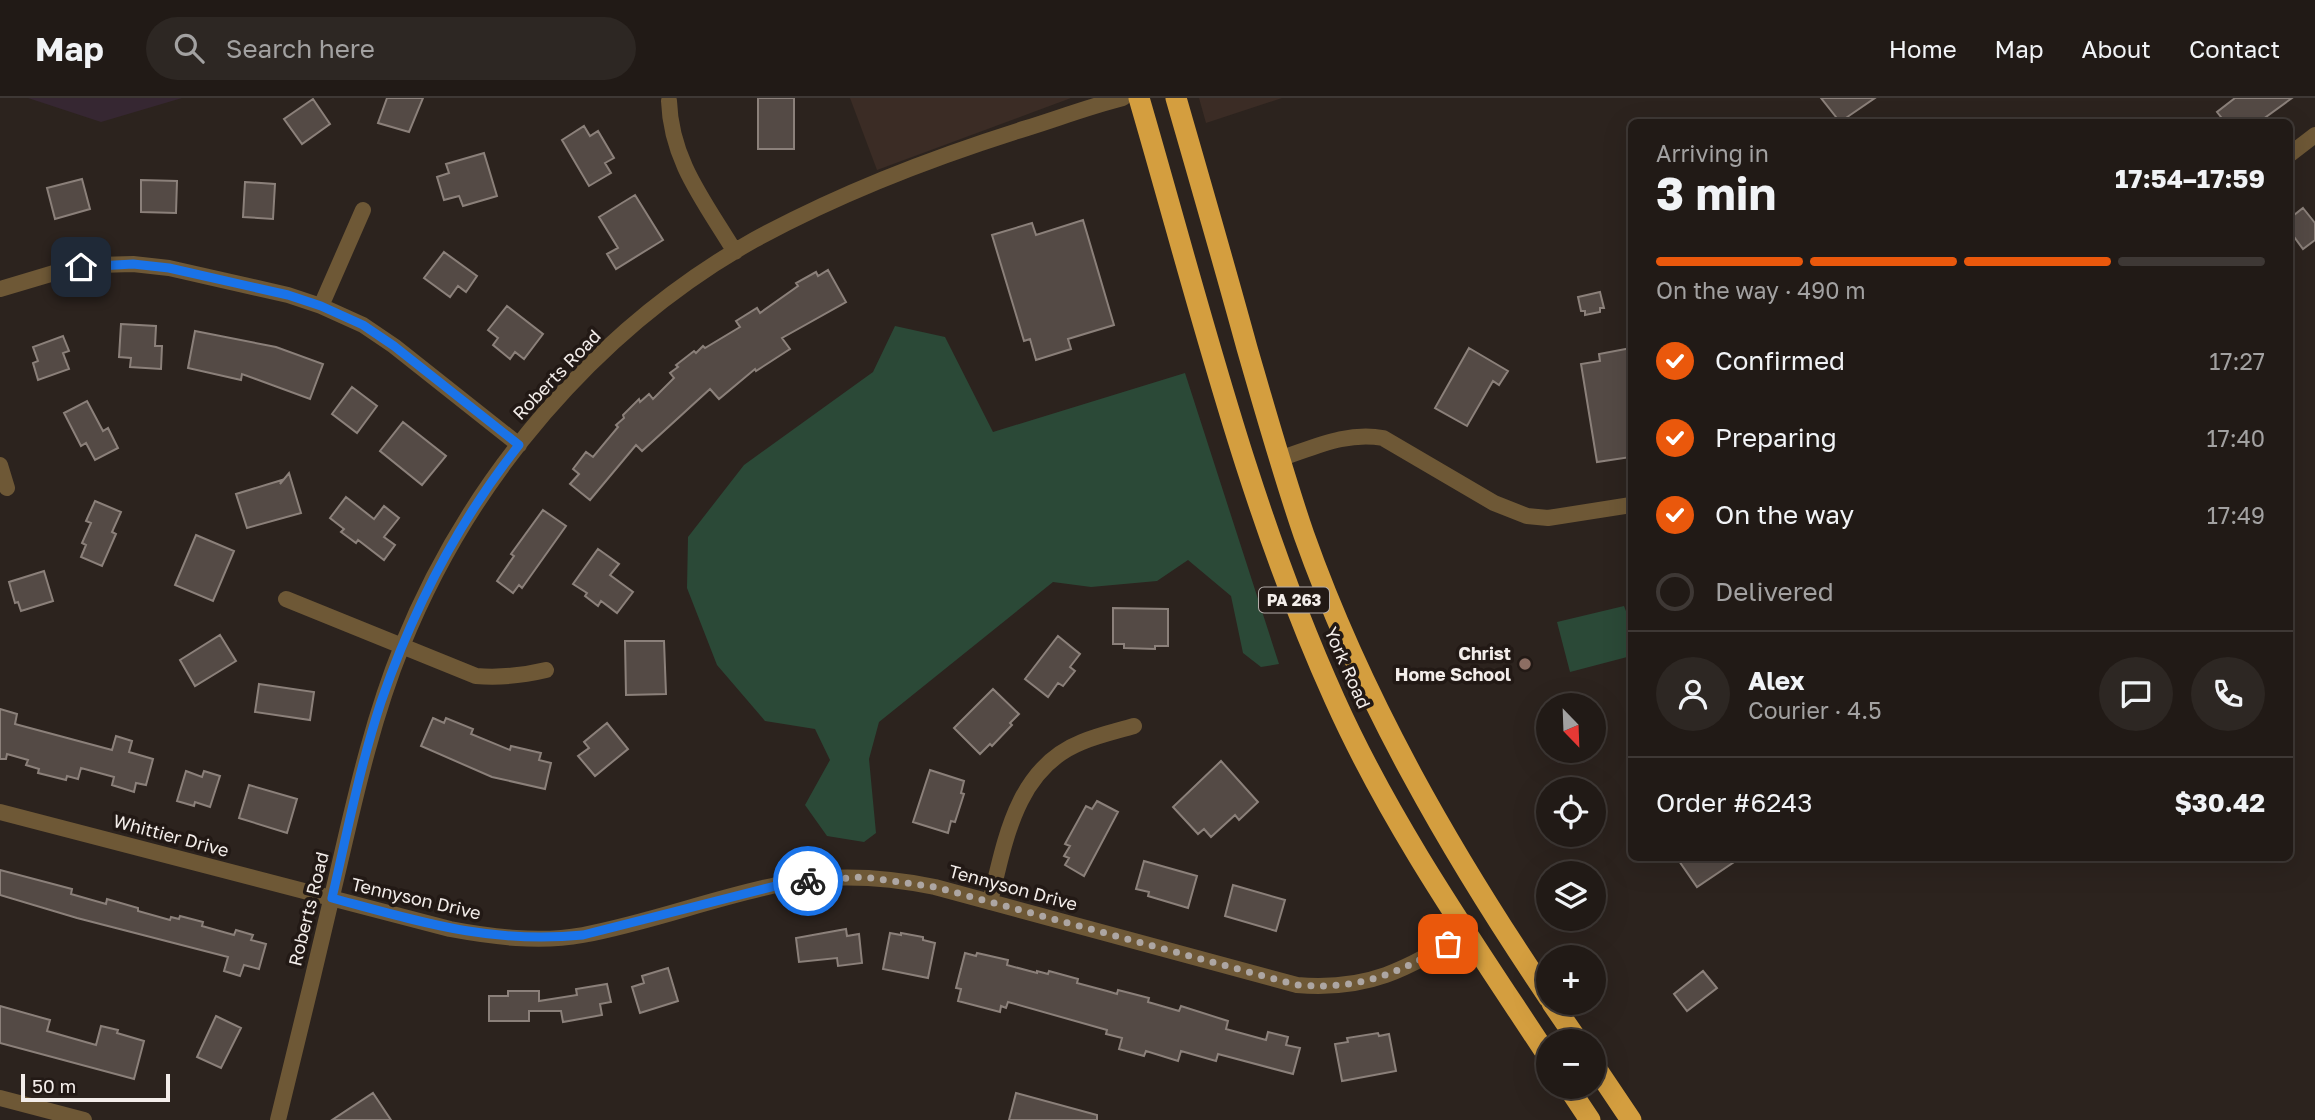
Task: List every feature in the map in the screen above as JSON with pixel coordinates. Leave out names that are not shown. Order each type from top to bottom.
[{"type":"highway","name":"York Road","points":[[1139,98],[1245,464],[1313,651],[1361,754],[1408,838],[1466,933],[1536,1038]]},
{"type":"highway","name":"York Road","points":[[1176,98],[1279,459],[1323,583],[1388,732],[1452,847],[1536,978]]},
{"type":"highway","points":[[1606,1083],[1631,1120]]},
{"type":"highway","points":[[1576,1099],[1590,1120]]},
{"type":"street","name":"Roberts Road","points":[[278,1120],[381,704],[402,646],[449,548],[476,503],[519,445],[574,382],[620,338],[653,309],[735,252],[793,220],[926,163],[978,143],[1123,98]]},
{"type":"street","points":[[669,101],[672,133],[682,164],[735,252]]},
{"type":"street","points":[[2293,152],[2315,135]]},
{"type":"street","points":[[321,306],[363,210]]},
{"type":"street","points":[[0,289],[64,270],[133,264],[169,268],[288,295],[363,325],[394,346],[519,445]]},
{"type":"street","points":[[1279,459],[1350,436],[1365,434],[1382,438],[1494,503],[1527,516],[1548,517],[1628,505]]},
{"type":"street","points":[[0,465],[7,488]]},
{"type":"street","points":[[286,599],[475,676],[520,677],[546,670]]},
{"type":"street","points":[[990,902],[1010,822],[1031,781],[1065,751],[1081,742],[1134,726]]},
{"type":"street","name":"Whittier Drive","points":[[0,812],[332,898]]},
{"type":"street","name":"Tennyson Drive","points":[[332,898],[450,929],[530,938],[583,935],[791,882],[839,877],[911,882],[1276,981],[1323,987],[1374,981],[1411,966],[1466,933]]},
{"type":"street","points":[[0,1098],[84,1120]]},
{"type":"shaded area","points":[[28,98],[182,98],[101,122]]},
{"type":"shaded area","points":[[850,98],[1071,98],[877,170]]},
{"type":"shaded area","points":[[1199,98],[1282,98],[1206,123]]},
{"type":"green space","points":[[895,326],[945,337],[993,432],[1185,373],[1279,664],[1261,667],[1243,653],[1231,596],[1188,560],[1157,581],[1091,587],[1053,582],[879,722],[869,759],[876,833],[864,842],[827,836],[805,805],[830,760],[815,729],[765,721],[717,665],[687,588],[688,537],[744,465],[873,372]]},
{"type":"green space","points":[[1624,606],[1628,616],[1628,657],[1570,672],[1557,622]]},
{"type":"building","points":[[387,98],[423,98],[409,132],[378,123]]},
{"type":"building","points":[[758,98],[794,98],[794,149],[758,149]]},
{"type":"building","points":[[1821,98],[1875,98],[1844,119],[1838,119]]},
{"type":"building","points":[[2235,98],[2292,98],[2263,119],[2223,119],[2217,112]]},
{"type":"building","points":[[313,99],[330,124],[302,144],[284,119]]},
{"type":"building","points":[[584,126],[590,136],[598,131],[614,158],[605,163],[611,173],[589,186],[562,140]]},
{"type":"building","points":[[484,153],[497,196],[463,206],[459,196],[444,200],[437,177],[449,173],[446,164]]},
{"type":"building","points":[[82,179],[90,209],[55,219],[47,188]]},
{"type":"building","points":[[141,180],[177,181],[176,213],[141,212]]},
{"type":"building","points":[[245,182],[275,184],[273,219],[243,217]]},
{"type":"building","points":[[635,195],[663,240],[616,269],[607,254],[618,248],[599,217]]},
{"type":"building","points":[[2303,208],[2315,223],[2315,240],[2303,249],[2293,235],[2293,216]]},
{"type":"building","points":[[1083,220],[1114,325],[1068,339],[1071,349],[1036,360],[1030,339],[1024,341],[992,235],[1032,223],[1036,235]]},
{"type":"building","points":[[444,252],[477,276],[466,292],[458,286],[450,297],[424,278]]},
{"type":"building","points":[[828,270],[846,302],[782,338],[790,349],[756,371],[755,369],[719,399],[710,389],[642,451],[636,445],[590,500],[570,484],[579,474],[573,469],[586,452],[593,457],[618,427],[616,425],[624,418],[623,415],[639,399],[640,402],[649,394],[653,399],[674,378],[670,373],[678,367],[676,365],[694,351],[696,353],[703,346],[705,348],[740,327],[736,321],[757,308],[760,313],[798,286],[796,283],[816,272],[818,276]]},
{"type":"building","points":[[1600,292],[1604,308],[1600,308],[1600,312],[1585,315],[1585,311],[1581,311],[1578,297]]},
{"type":"building","points":[[507,306],[543,334],[524,359],[515,352],[510,359],[493,345],[498,338],[488,330]]},
{"type":"building","points":[[121,324],[156,326],[155,346],[162,346],[161,369],[130,367],[131,358],[119,357]]},
{"type":"building","points":[[195,331],[276,347],[323,364],[310,399],[242,374],[241,380],[188,368]]},
{"type":"building","points":[[63,336],[69,351],[63,353],[69,369],[38,380],[33,363],[38,361],[33,347]]},
{"type":"building","points":[[1469,348],[1508,371],[1499,385],[1493,381],[1467,426],[1435,408]]},
{"type":"building","points":[[1628,349],[1628,457],[1597,462],[1581,364],[1600,361],[1599,354]]},
{"type":"building","points":[[352,387],[377,406],[357,433],[332,414]]},
{"type":"building","points":[[87,401],[103,431],[108,428],[118,448],[95,460],[86,443],[81,446],[64,413]]},
{"type":"building","points":[[403,422],[446,456],[422,485],[380,451]]},
{"type":"building","points":[[289,473],[301,513],[247,528],[236,494],[282,480],[280,484]]},
{"type":"building","points":[[346,497],[374,519],[384,506],[399,518],[384,537],[395,545],[384,560],[358,540],[356,543],[341,532],[344,529],[330,518]]},
{"type":"building","points":[[95,501],[121,512],[112,532],[116,534],[102,566],[81,557],[86,545],[82,543],[91,523],[86,521]]},
{"type":"building","points":[[543,510],[566,526],[522,588],[519,585],[513,593],[497,581],[514,556],[511,554]]},
{"type":"building","points":[[196,535],[234,551],[213,601],[175,585]]},
{"type":"building","points":[[598,549],[619,564],[610,575],[633,592],[617,613],[601,601],[598,606],[585,596],[587,593],[573,584]]},
{"type":"building","points":[[44,571],[53,601],[21,611],[18,602],[15,603],[9,582]]},
{"type":"building","points":[[1113,608],[1168,609],[1168,646],[1155,646],[1155,649],[1124,648],[1124,644],[1113,644]]},
{"type":"building","points":[[220,635],[236,661],[195,686],[180,660]]},
{"type":"building","points":[[1058,636],[1080,654],[1070,667],[1075,671],[1063,686],[1058,683],[1048,697],[1025,679]]},
{"type":"building","points":[[625,641],[664,641],[666,694],[626,695]]},
{"type":"building","points":[[259,684],[314,692],[310,720],[255,712]]},
{"type":"building","points":[[993,689],[1019,714],[992,746],[990,744],[980,754],[954,728]]},
{"type":"building","points":[[0,709],[17,714],[15,724],[112,750],[116,736],[132,741],[129,752],[153,759],[146,785],[136,783],[134,792],[112,785],[114,777],[81,768],[78,779],[67,776],[66,780],[38,773],[39,769],[26,765],[28,760],[7,754],[6,759],[0,759]]},
{"type":"building","points":[[433,718],[444,723],[446,718],[473,729],[471,734],[510,750],[511,746],[541,753],[539,760],[551,763],[545,789],[492,777],[421,746]]},
{"type":"building","points":[[607,723],[628,749],[595,776],[578,756],[589,748],[584,742]]},
{"type":"building","points":[[1221,761],[1258,802],[1239,820],[1235,815],[1211,837],[1204,829],[1198,834],[1173,807]]},
{"type":"building","points":[[930,770],[964,781],[961,793],[964,794],[955,822],[951,821],[948,833],[913,822]]},
{"type":"building","points":[[186,771],[202,777],[204,771],[220,776],[210,807],[195,802],[194,806],[177,801]]},
{"type":"building","points":[[249,785],[297,799],[287,833],[239,818]]},
{"type":"building","points":[[1097,801],[1118,812],[1084,876],[1065,865],[1069,858],[1064,856],[1070,846],[1065,844],[1086,806],[1092,809]]},
{"type":"building","points":[[1144,861],[1197,876],[1188,908],[1148,896],[1149,892],[1136,889]]},
{"type":"building","points":[[1679,861],[1736,861],[1697,887]]},
{"type":"building","points":[[0,870],[72,889],[71,894],[106,904],[107,899],[170,920],[171,917],[179,919],[180,916],[203,922],[202,926],[234,935],[236,930],[253,935],[251,940],[266,944],[259,969],[244,965],[240,976],[224,971],[228,957],[0,895]]},
{"type":"building","points":[[1233,885],[1285,900],[1276,931],[1225,916]]},
{"type":"building","points":[[846,929],[847,936],[859,934],[862,963],[838,966],[837,958],[799,962],[796,938]]},
{"type":"building","points":[[890,933],[923,937],[923,940],[935,943],[928,978],[883,969]]},
{"type":"building","points":[[965,953],[1008,960],[1007,965],[1037,973],[1048,974],[1049,971],[1078,979],[1077,983],[1117,994],[1118,990],[1149,998],[1148,1002],[1179,1011],[1181,1006],[1228,1021],[1226,1029],[1266,1040],[1268,1032],[1288,1037],[1286,1045],[1300,1048],[1293,1074],[1218,1054],[1216,1061],[1181,1051],[1178,1061],[1146,1051],[1144,1056],[1119,1049],[1122,1038],[1106,1034],[1107,1030],[1008,1002],[1006,1008],[1001,1006],[1000,1012],[958,1001],[961,989],[956,988]]},
{"type":"building","points":[[668,968],[678,1001],[640,1013],[632,987],[644,983],[642,976]]},
{"type":"building","points":[[1703,971],[1717,988],[1687,1011],[1674,994]]},
{"type":"building","points":[[607,984],[611,1002],[600,1004],[602,1015],[563,1022],[561,1011],[529,1011],[529,1021],[489,1021],[489,996],[508,996],[508,991],[539,991],[539,1001],[577,995],[576,989]]},
{"type":"building","points":[[0,1006],[50,1020],[47,1031],[96,1045],[101,1026],[144,1041],[134,1079],[0,1043]]},
{"type":"building","points":[[216,1016],[241,1028],[221,1068],[197,1057]]},
{"type":"building","points":[[1378,1033],[1379,1036],[1389,1034],[1396,1071],[1342,1081],[1335,1044],[1348,1042],[1347,1038]]},
{"type":"building","points":[[373,1093],[391,1120],[332,1120]]},
{"type":"building","points":[[1016,1093],[1097,1115],[1097,1120],[1009,1120]]},
{"type":"way so far","points":[[808,881],[863,877],[935,887],[1297,985],[1349,986],[1374,981],[1411,966],[1448,944]]},
{"type":"place","name":"Christ Home School","points":[[1525,664]]},
{"type":"route","points":[[81,267],[133,264],[169,268],[288,295],[321,306],[363,325],[394,346],[519,445],[476,503],[449,548],[402,646],[381,704],[332,898],[450,929],[530,938],[583,935],[791,882],[808,881]]}]
